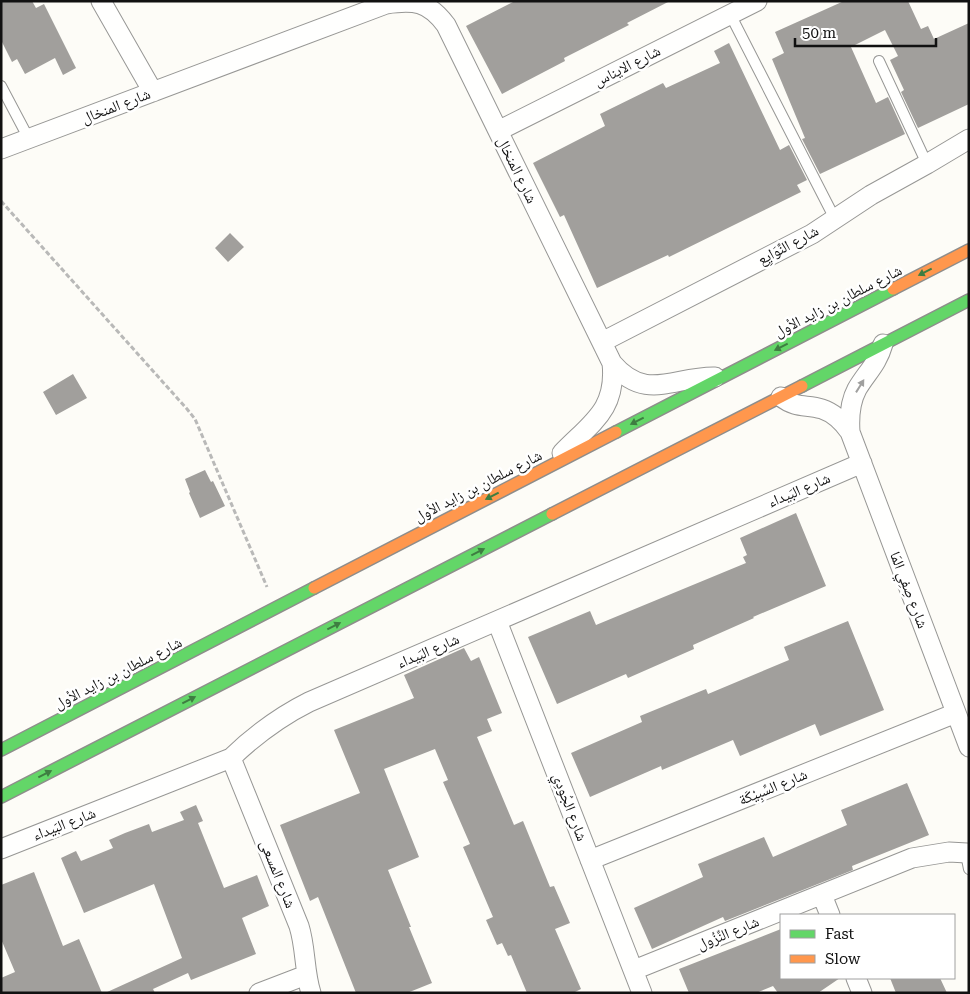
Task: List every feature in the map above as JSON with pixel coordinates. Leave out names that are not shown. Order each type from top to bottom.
[{"type":"main road","name":"شارع سلطان بن زايد الأول","points":[[1,750],[969,250]]},
{"type":"main road","points":[[1,797],[969,300]]},
{"type":"street","points":[[101,1],[153,92]]},
{"type":"street","name":"شارع المنخال","points":[[1,149],[386,4],[401,1],[425,5],[437,13],[446,25],[612,363],[627,378],[646,385],[668,385],[695,378],[723,377]]},
{"type":"street","name":"شارع الايناس","points":[[498,131],[757,1]]},
{"type":"street","name":"شارع النِّوَايِع","points":[[602,342],[812,234],[871,195],[969,139]]},
{"type":"street","name":"شارع صِفِي المَا","points":[[850,432],[853,399],[857,390],[876,364],[883,344]]},
{"type":"street","name":"شارع المنخال","points":[[552,465],[572,443],[594,424],[606,406],[613,385],[612,363]]},
{"type":"street","name":"شارع صِفِي المَا","points":[[781,396],[796,405],[822,409],[830,413],[838,418],[850,432],[969,747]]},
{"type":"street","name":"شارع البَيداء","points":[[1,849],[231,758],[260,732],[292,711],[862,463]]},
{"type":"street","name":"شارع الجُودِي","points":[[497,621],[642,993]]},
{"type":"street","name":"شارع السِّبِيْكَة","points":[[590,860],[956,713]]},
{"type":"street","name":"شارع المسعى","points":[[231,758],[299,926],[305,950],[309,984]]},
{"type":"street","name":"شارع النِّزُول","points":[[634,970],[912,858],[949,852],[968,856]]},
{"type":"street","points":[[822,895],[830,914]]},
{"type":"street","points":[[856,979],[862,993]]},
{"type":"street","points":[[259,993],[309,984]]},
{"type":"lane","points":[[730,14],[835,219]]},
{"type":"lane","points":[[879,61],[927,164]]},
{"type":"lane","points":[[1,86],[29,138]]},
{"type":"path","points":[[1,201],[194,419],[276,608]]},
{"type":"building","points":[[1,1],[32,1],[36,8],[44,4],[76,68],[63,75],[55,58],[25,74],[17,59],[12,62],[1,40]]},
{"type":"building","points":[[515,1],[670,1],[627,23],[629,25],[564,58],[565,61],[502,94],[466,26]]},
{"type":"building","points":[[844,1],[908,1],[921,29],[928,26],[934,39],[969,23],[969,104],[918,128],[901,92],[904,90],[890,60],[898,56],[885,30],[851,47],[876,103],[888,97],[905,134],[820,174],[802,139],[805,138],[772,59],[784,53],[775,32]]},
{"type":"building","points":[[729,43],[780,150],[789,145],[807,180],[797,185],[801,192],[669,257],[668,255],[597,288],[564,215],[560,217],[533,163],[605,126],[600,114],[663,83],[666,88],[720,63],[714,51]]},
{"type":"building","points":[[230,233],[244,247],[228,262],[215,248]]},
{"type":"building","points":[[73,374],[87,398],[56,415],[43,392]]},
{"type":"building","points":[[205,470],[211,482],[213,481],[225,506],[200,518],[185,479]]},
{"type":"building","points":[[796,513],[826,586],[753,617],[693,645],[694,649],[628,678],[626,674],[557,704],[528,637],[590,611],[596,625],[746,563],[743,557],[747,555],[740,538]]},
{"type":"building","points":[[848,621],[884,710],[820,736],[815,724],[740,756],[733,740],[662,770],[661,766],[590,797],[571,753],[642,722],[640,716],[706,689],[708,694],[789,660],[784,647]]},
{"type":"building","points":[[464,648],[471,661],[479,657],[502,713],[487,719],[492,731],[477,737],[514,825],[523,821],[550,887],[554,886],[570,923],[555,929],[581,989],[573,993],[527,993],[511,955],[508,956],[502,943],[497,945],[486,920],[493,917],[463,847],[470,844],[443,782],[448,780],[435,749],[384,769],[419,857],[388,870],[432,983],[407,993],[356,993],[318,897],[310,901],[280,825],[360,793],[334,730],[414,698],[404,675]]},
{"type":"building","points":[[907,783],[929,835],[852,866],[853,870],[725,921],[723,917],[652,949],[634,908],[703,877],[698,864],[764,837],[773,857],[847,825],[841,810]]},
{"type":"building","points":[[196,805],[203,821],[198,823],[224,888],[257,875],[269,906],[242,918],[256,954],[191,980],[188,973],[153,989],[155,993],[105,993],[182,958],[154,884],[84,913],[61,858],[76,851],[81,861],[113,848],[109,840],[125,833],[149,824],[152,832],[184,820],[180,812]]},
{"type":"building","points":[[34,872],[63,946],[79,939],[102,993],[1,993],[1,978],[15,972],[1,939],[1,885]]},
{"type":"building","points":[[780,929],[780,979],[839,979],[818,993],[778,993],[773,986],[756,993],[689,993],[679,969]]},
{"type":"building","points":[[890,979],[940,979],[947,993],[896,993]]},
{"type":"traffic: fast","points":[[616,432],[893,289]]},
{"type":"traffic: fast","points":[[802,386],[969,300]]},
{"type":"traffic: fast","points":[[1,797],[552,514]]},
{"type":"traffic: fast","points":[[1,750],[314,588]]},
{"type":"traffic: slow","points":[[893,289],[969,250]]},
{"type":"traffic: slow","points":[[552,514],[802,386]]},
{"type":"traffic: slow","points":[[314,588],[616,432]]}]
